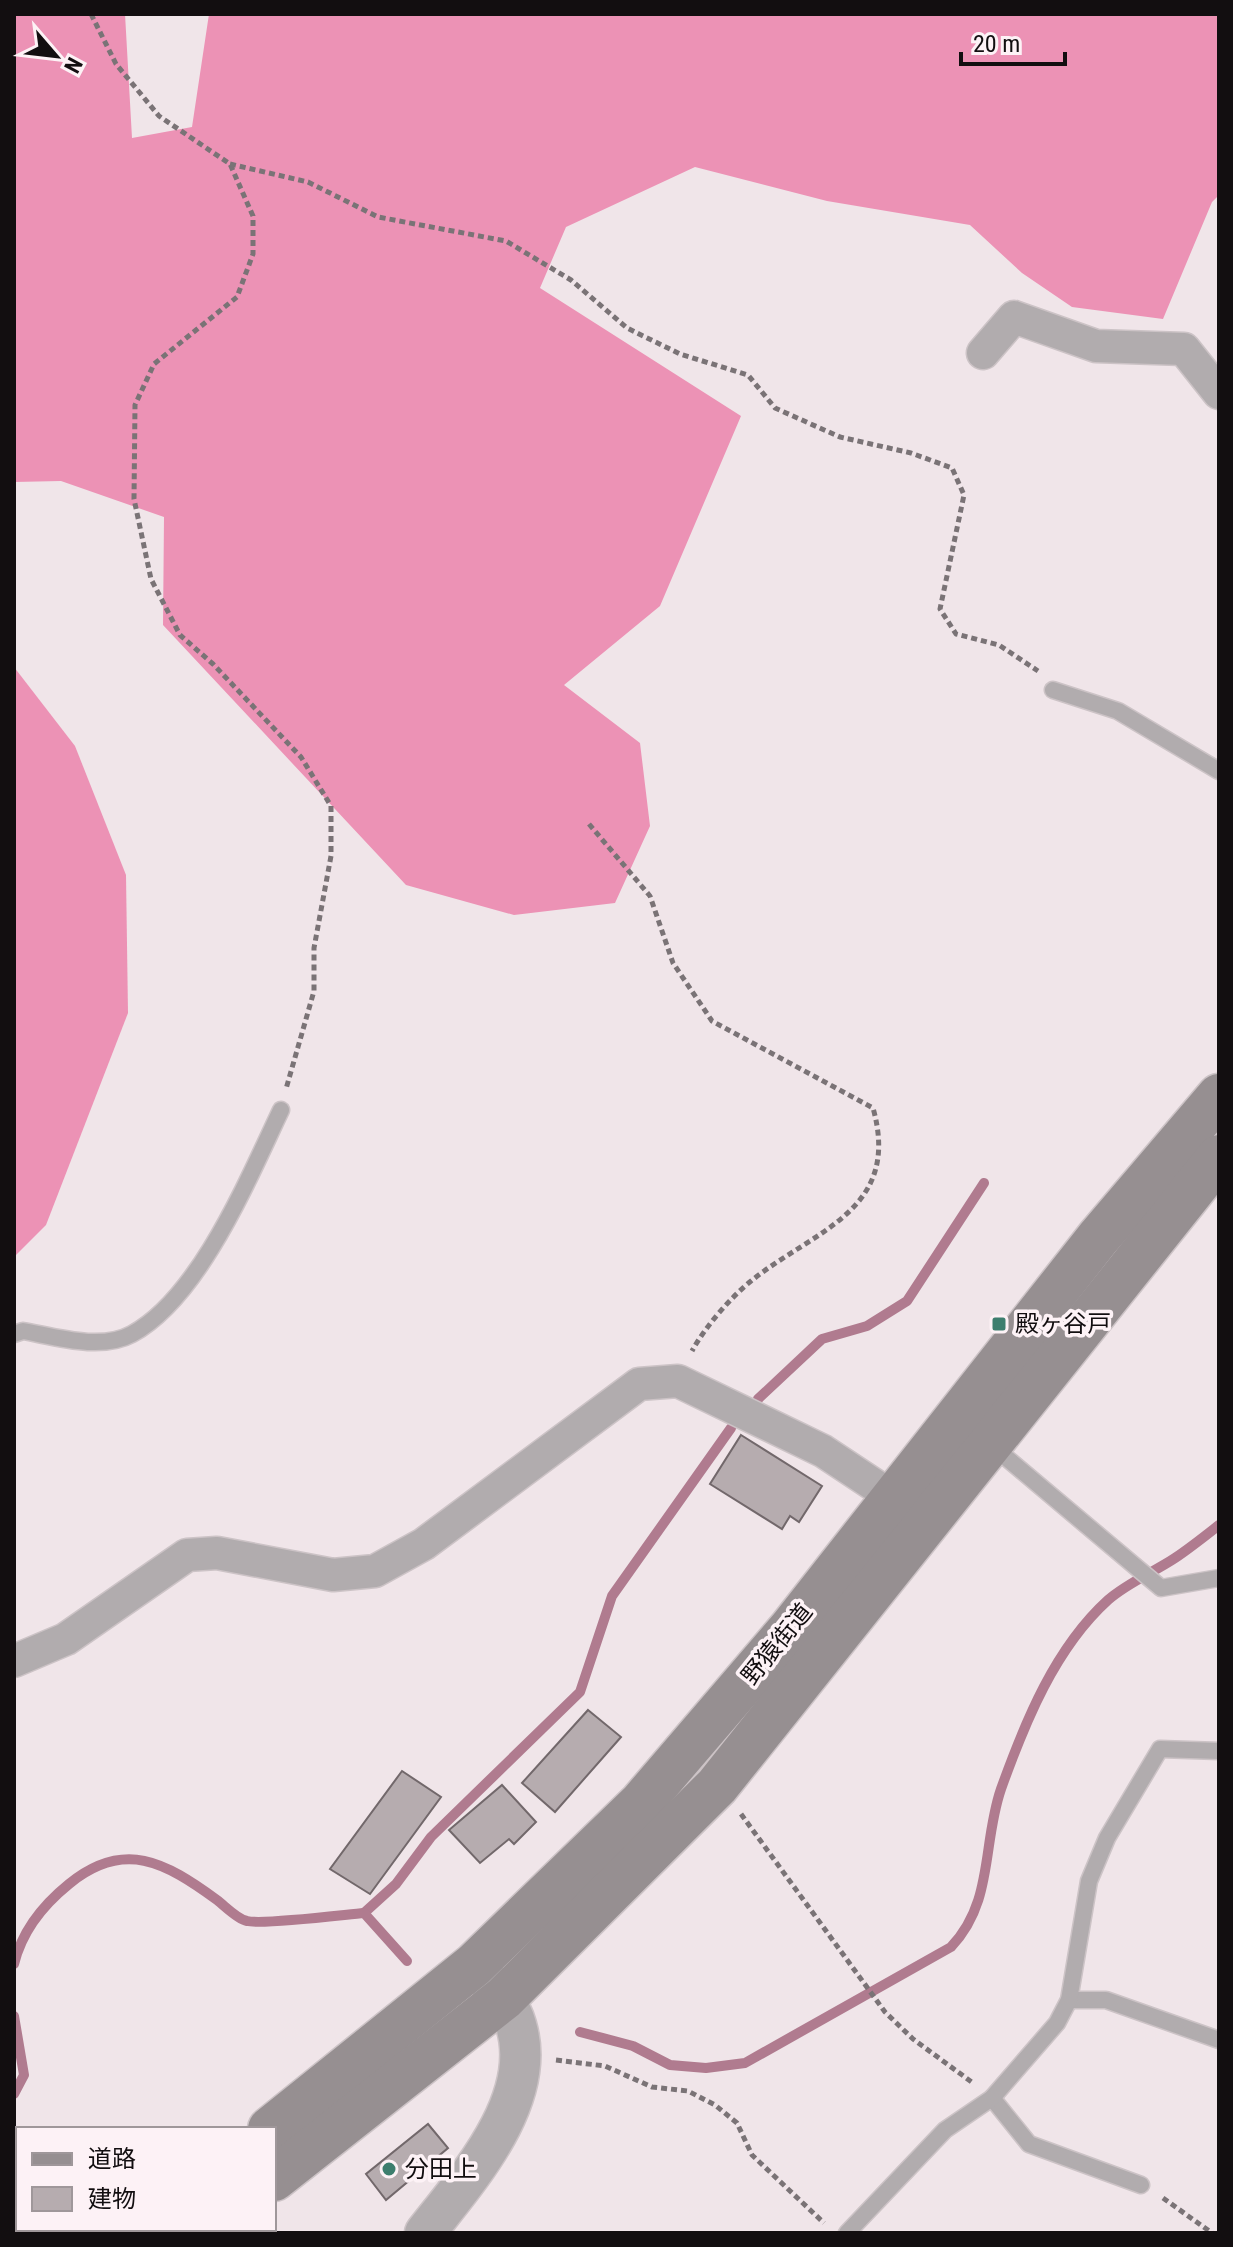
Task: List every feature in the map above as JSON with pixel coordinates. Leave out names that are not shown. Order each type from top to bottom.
[{"type":"main road","name":"野猿街道","points":[[272,2127],[474,1965],[641,1803],[791,1628],[1098,1238],[1219,1096]]},
{"type":"main road","name":"野猿街道","points":[[276,2177],[504,1998],[717,1786],[1219,1157]]},
{"type":"street","points":[[983,353],[1014,317],[1096,346],[1184,349],[1219,393]]},
{"type":"street","points":[[14,1661],[66,1639],[187,1555],[217,1553],[333,1575],[375,1571],[424,1544],[639,1384],[678,1381],[823,1451],[894,1496],[928,1522]]},
{"type":"street","points":[[425,2233],[497,2129],[513,2096],[520,2054],[517,2026],[504,1998],[474,1965]]},
{"type":"lane","points":[[1053,690],[1118,711],[1219,771]]},
{"type":"lane","points":[[14,1334],[23,1331],[97,1342],[132,1334],[177,1297],[229,1218],[281,1110]]},
{"type":"lane","points":[[990,1444],[1161,1588],[1219,1578]]},
{"type":"lane","points":[[847,2233],[945,2130],[992,2098],[1057,2023],[1069,2000],[1089,1881],[1107,1838],[1160,1749],[1219,1751]]},
{"type":"lane","points":[[1069,2000],[1106,2000],[1219,2040]]},
{"type":"lane","points":[[992,2098],[1029,2144],[1141,2185]]},
{"type":"path","points":[[91,14],[116,64],[159,116],[230,164],[308,182],[378,217],[506,241],[571,280],[627,328],[680,354],[748,375],[775,408],[840,437],[911,453],[952,468],[964,495],[940,609],[956,634],[999,645],[1033,664],[1053,690]]},
{"type":"path","points":[[230,164],[253,216],[253,254],[237,297],[154,364],[135,405],[134,499],[151,579],[180,635],[213,664],[301,757],[331,806],[331,856],[314,948],[314,991],[297,1042],[281,1110]]},
{"type":"path","points":[[589,824],[650,896],[673,963],[712,1021],[873,1108],[879,1131],[876,1166],[864,1198],[843,1220],[751,1281],[700,1337],[678,1381]]},
{"type":"path","points":[[717,1786],[756,1832],[885,2012],[913,2039],[992,2098]]},
{"type":"path","points":[[520,2054],[605,2066],[652,2087],[688,2091],[715,2105],[737,2123],[752,2155],[835,2233]]},
{"type":"path","points":[[1141,2185],[1189,2214],[1212,2233]]},
{"type":"shaded area","points":[[14,14],[125,14],[132,138],[192,127],[209,14],[1219,14],[1219,195],[1212,202],[1163,319],[1072,307],[1022,273],[970,225],[827,201],[695,167],[566,227],[540,288],[741,416],[660,606],[564,685],[640,743],[650,826],[615,903],[514,915],[406,885],[163,625],[164,517],[61,481],[14,482]]},
{"type":"shaded area","points":[[14,667],[75,746],[126,875],[128,1013],[46,1225],[14,1257]]},
{"type":"building","points":[[741,1435],[822,1486],[799,1522],[790,1516],[782,1529],[710,1484]]},
{"type":"building","points":[[588,1710],[621,1737],[555,1812],[522,1783]]},
{"type":"building","points":[[402,1771],[441,1797],[370,1894],[330,1869]]},
{"type":"building","points":[[502,1785],[536,1822],[514,1844],[509,1839],[480,1863],[449,1830]]},
{"type":"building","points":[[428,2124],[448,2148],[386,2200],[366,2174]]},
{"type":"waterway","points":[[758,1399],[822,1339],[867,1326],[907,1301],[984,1183]]},
{"type":"waterway","points":[[364,1913],[396,1884],[431,1837],[580,1692],[612,1596],[731,1428]]},
{"type":"waterway","points":[[580,2032],[633,2046],[670,2065],[706,2068],[745,2063],[951,1947],[965,1930],[974,1911],[981,1892],[1001,1789],[1031,1712],[1057,1663],[1072,1640],[1108,1600],[1175,1558],[1219,1525]]},
{"type":"waterway","points":[[14,1964],[28,1930],[60,1892],[89,1870],[126,1859],[162,1866],[180,1875],[247,1921],[285,1921],[364,1913],[407,1961]]},
{"type":"waterway","points":[[14,2016],[24,2075],[14,2094]]},
{"type":"place","name":"殿ヶ谷戸","points":[[999,1324]]},
{"type":"place","name":"分田上","points":[[389,2169]]}]
